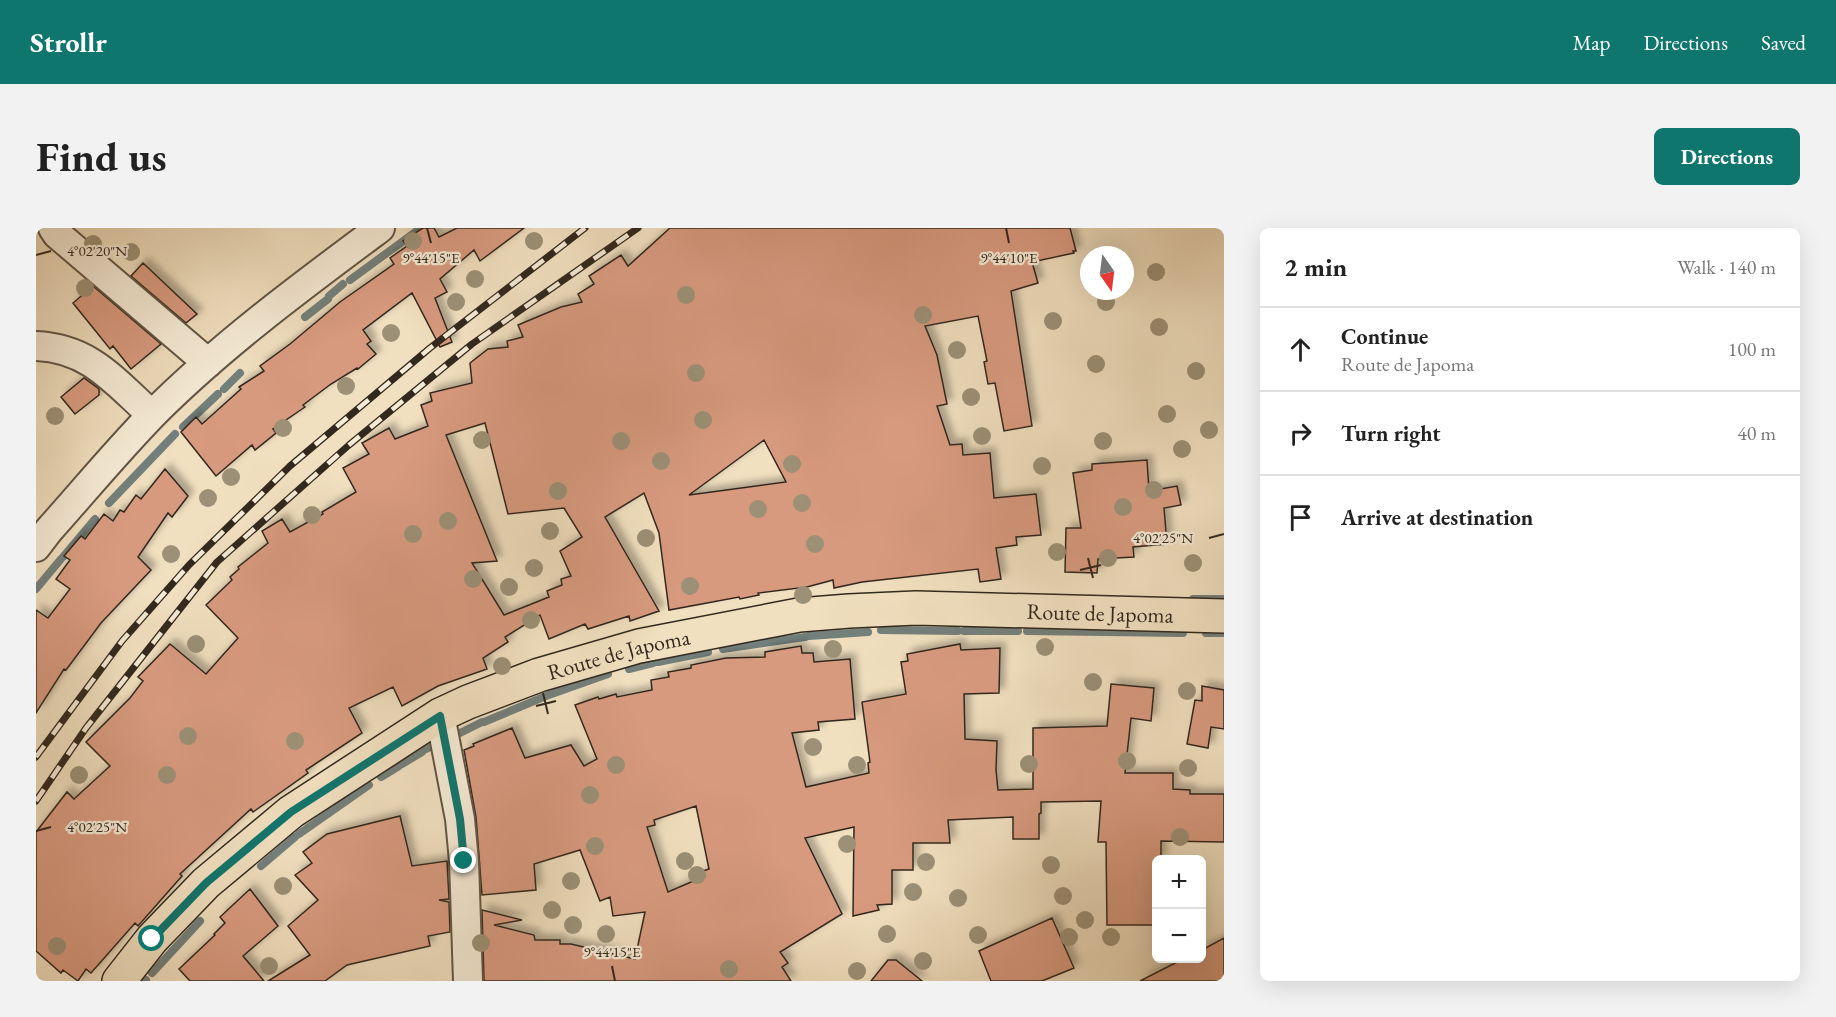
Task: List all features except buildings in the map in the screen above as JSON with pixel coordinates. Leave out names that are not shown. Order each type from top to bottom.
[{"type":"main road","name":"Route de Japoma","points":[[119,981],[152,939],[206,883],[291,812],[440,716],[468,702],[539,675],[639,646],[799,615],[849,610],[916,608],[1224,615]]},
{"type":"street","points":[[52,228],[208,363]]},
{"type":"street","points":[[36,547],[153,415],[208,363],[315,276],[380,228]]},
{"type":"street","points":[[36,346],[67,350],[93,362],[153,415]]},
{"type":"street","points":[[440,716],[460,819],[464,861],[468,981]]},
{"type":"waterway","points":[[350,280],[421,228]]},
{"type":"waterway","points":[[329,296],[343,284]]},
{"type":"waterway","points":[[305,317],[328,299]]},
{"type":"waterway","points":[[224,389],[240,373]]},
{"type":"waterway","points":[[183,427],[218,394]]},
{"type":"waterway","points":[[109,503],[175,434]]},
{"type":"waterway","points":[[63,557],[95,519]]},
{"type":"waterway","points":[[36,589],[61,559]]},
{"type":"waterway","points":[[1193,599],[1224,599]]},
{"type":"waterway","points":[[881,630],[958,631]]},
{"type":"waterway","points":[[964,631],[1018,631]]},
{"type":"waterway","points":[[1027,631],[1183,633]]},
{"type":"waterway","points":[[809,636],[868,632]]},
{"type":"waterway","points":[[1206,633],[1224,633]]},
{"type":"waterway","points":[[723,649],[805,637]]},
{"type":"waterway","points":[[658,662],[708,652]]},
{"type":"waterway","points":[[629,669],[653,663]]},
{"type":"waterway","points":[[484,722],[546,696],[608,674]]},
{"type":"waterway","points":[[450,738],[482,722]]},
{"type":"waterway","points":[[424,750],[439,743]]},
{"type":"waterway","points":[[402,764],[422,752]]},
{"type":"waterway","points":[[381,777],[399,766]]},
{"type":"waterway","points":[[299,834],[369,785]]},
{"type":"waterway","points":[[261,866],[295,837]]},
{"type":"waterway","points":[[152,973],[200,921]]},
{"type":"railway","points":[[36,757],[122,641],[189,565],[290,466],[430,348],[585,228]]},
{"type":"railway","points":[[36,801],[86,728],[217,562],[349,445],[472,344],[638,228]]},
{"type":"route","points":[[152,939],[206,883],[291,812],[440,716],[454,780],[464,861]]}]
